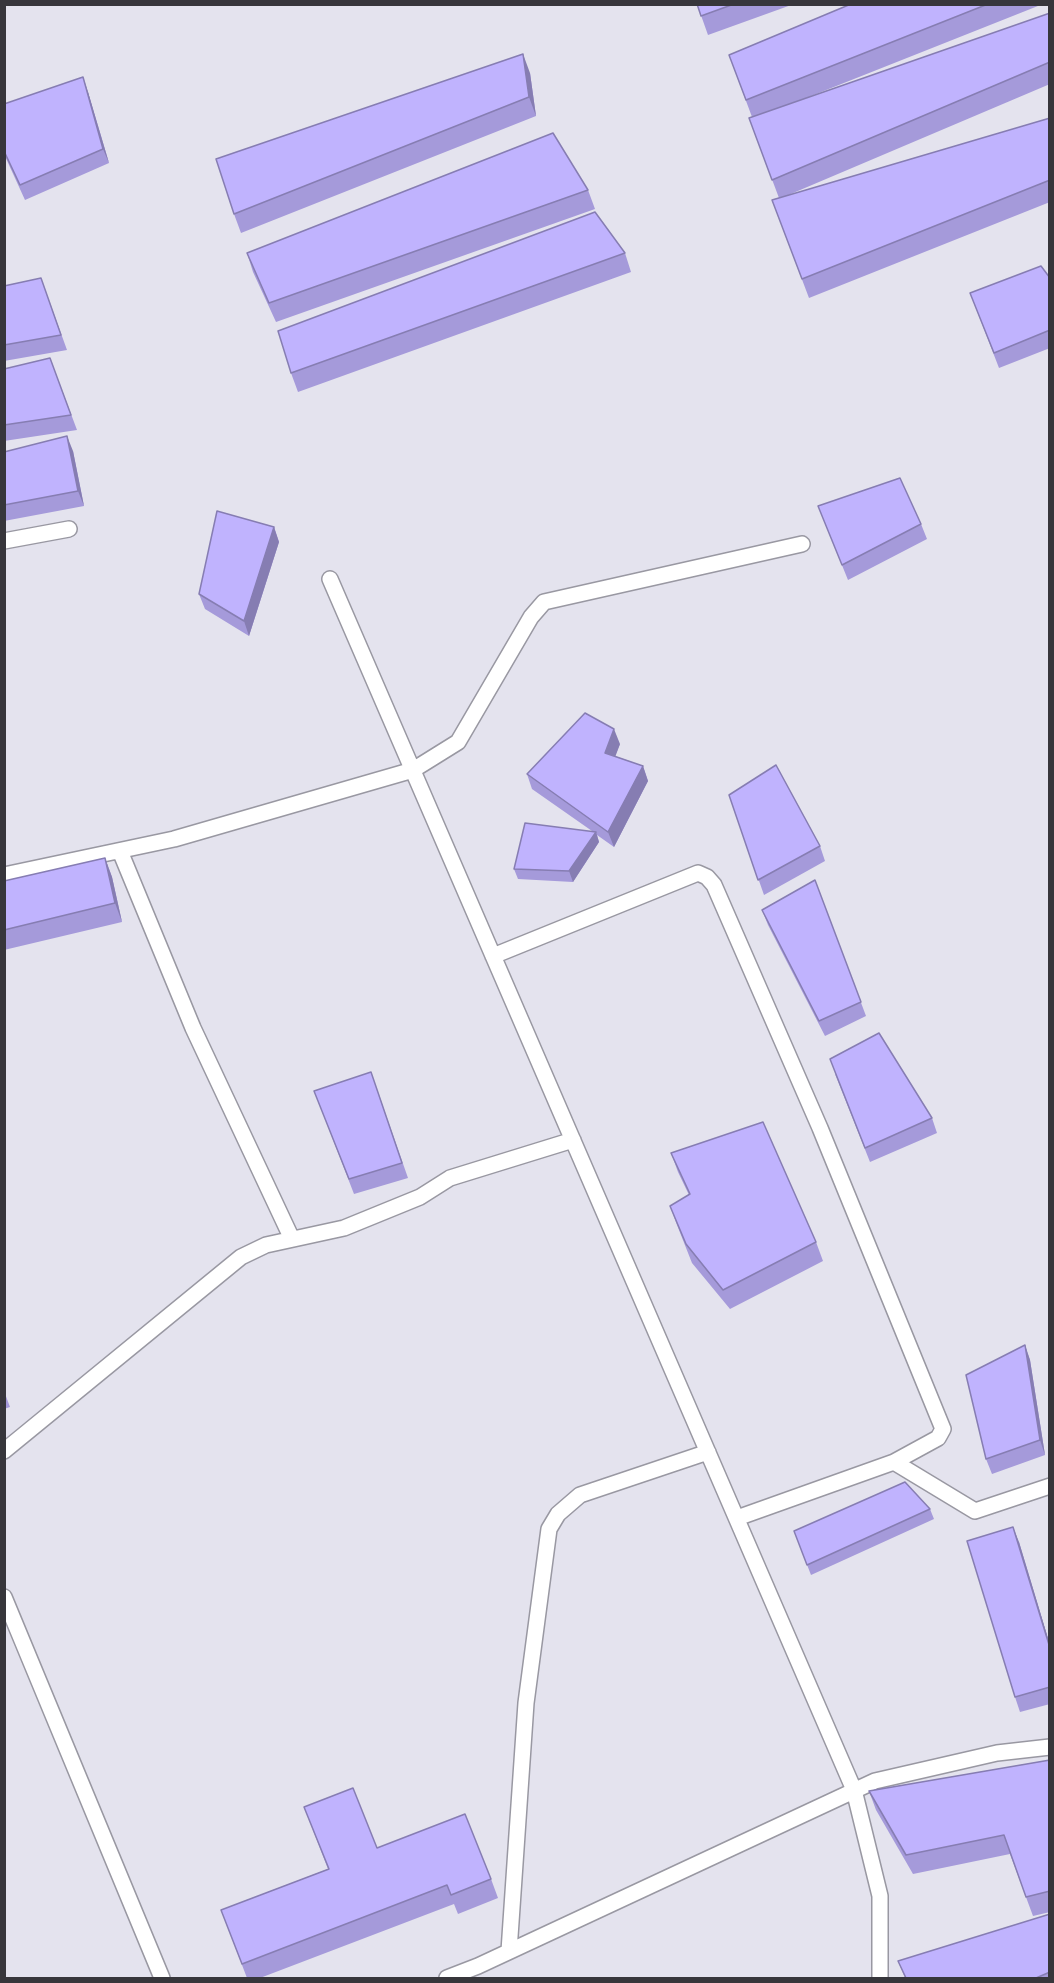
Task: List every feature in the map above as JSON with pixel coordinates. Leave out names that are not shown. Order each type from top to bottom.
[{"type":"lane","points":[[4,541],[69,529]]},
{"type":"lane","points":[[4,875],[174,839],[413,770],[458,742],[531,617],[544,602],[802,544]]},
{"type":"lane","points":[[330,579],[854,1790],[880,1896],[880,1978]]},
{"type":"lane","points":[[120,851],[194,1028],[292,1239]]},
{"type":"lane","points":[[493,956],[698,873],[707,877],[714,885],[820,1128],[943,1430],[938,1438],[894,1462],[737,1518]]},
{"type":"lane","points":[[4,1451],[241,1257],[266,1245],[344,1228],[420,1197],[450,1178],[573,1140]]},
{"type":"lane","points":[[509,1952],[526,1703],[549,1528],[558,1514],[580,1495],[708,1452]]},
{"type":"lane","points":[[894,1462],[975,1511],[1050,1486]]},
{"type":"lane","points":[[4,1597],[162,1978]]},
{"type":"lane","points":[[447,1978],[482,1972],[509,1952],[875,1781],[997,1753],[1050,1747]]},
{"type":"building","points":[[697,4],[734,4],[701,16]]},
{"type":"building","points":[[851,4],[988,4],[746,100],[729,55]]},
{"type":"building","points":[[1050,13],[1050,62],[772,180],[749,118]]},
{"type":"building","points":[[523,54],[529,97],[234,214],[216,159]]},
{"type":"building","points":[[83,77],[103,149],[20,185],[4,151],[4,104]]},
{"type":"building","points":[[1050,118],[1050,180],[802,279],[772,200]]},
{"type":"building","points":[[553,133],[588,190],[269,303],[247,253]]},
{"type":"building","points":[[595,212],[625,253],[291,373],[278,331]]},
{"type":"building","points":[[1041,266],[1050,278],[1050,330],[994,353],[970,293]]},
{"type":"building","points":[[41,278],[61,335],[4,345],[4,286]]},
{"type":"building","points":[[50,358],[71,415],[4,425],[4,369]]},
{"type":"building","points":[[67,436],[78,491],[4,505],[4,452]]},
{"type":"building","points":[[900,478],[921,524],[842,565],[818,506]]},
{"type":"building","points":[[217,511],[274,527],[244,621],[199,594]]},
{"type":"building","points":[[585,713],[614,729],[605,753],[643,766],[608,832],[527,774]]},
{"type":"building","points":[[776,765],[820,846],[758,880],[729,795]]},
{"type":"building","points":[[525,823],[596,832],[569,871],[514,869]]},
{"type":"building","points":[[105,858],[115,903],[4,930],[4,881]]},
{"type":"building","points":[[815,880],[861,1002],[819,1021],[762,910]]},
{"type":"building","points":[[879,1033],[932,1118],[865,1148],[830,1059]]},
{"type":"building","points":[[371,1072],[402,1163],[349,1179],[314,1091]]},
{"type":"building","points":[[763,1122],[816,1242],[723,1290],[686,1244],[670,1206],[690,1194],[671,1153]]},
{"type":"building","points":[[1025,1345],[1040,1440],[986,1459],[966,1375]]},
{"type":"building","points":[[905,1482],[930,1509],[807,1565],[794,1531]]},
{"type":"building","points":[[1013,1527],[1050,1648],[1050,1687],[1015,1697],[967,1541]]},
{"type":"building","points":[[1050,1760],[1050,1891],[1026,1897],[1004,1835],[906,1855],[869,1791]]},
{"type":"building","points":[[353,1788],[377,1848],[465,1814],[491,1879],[451,1895],[447,1885],[242,1964],[221,1910],[329,1869],[304,1807]]},
{"type":"building","points":[[1050,1914],[1050,1972],[1036,1978],[906,1978],[898,1961]]}]
